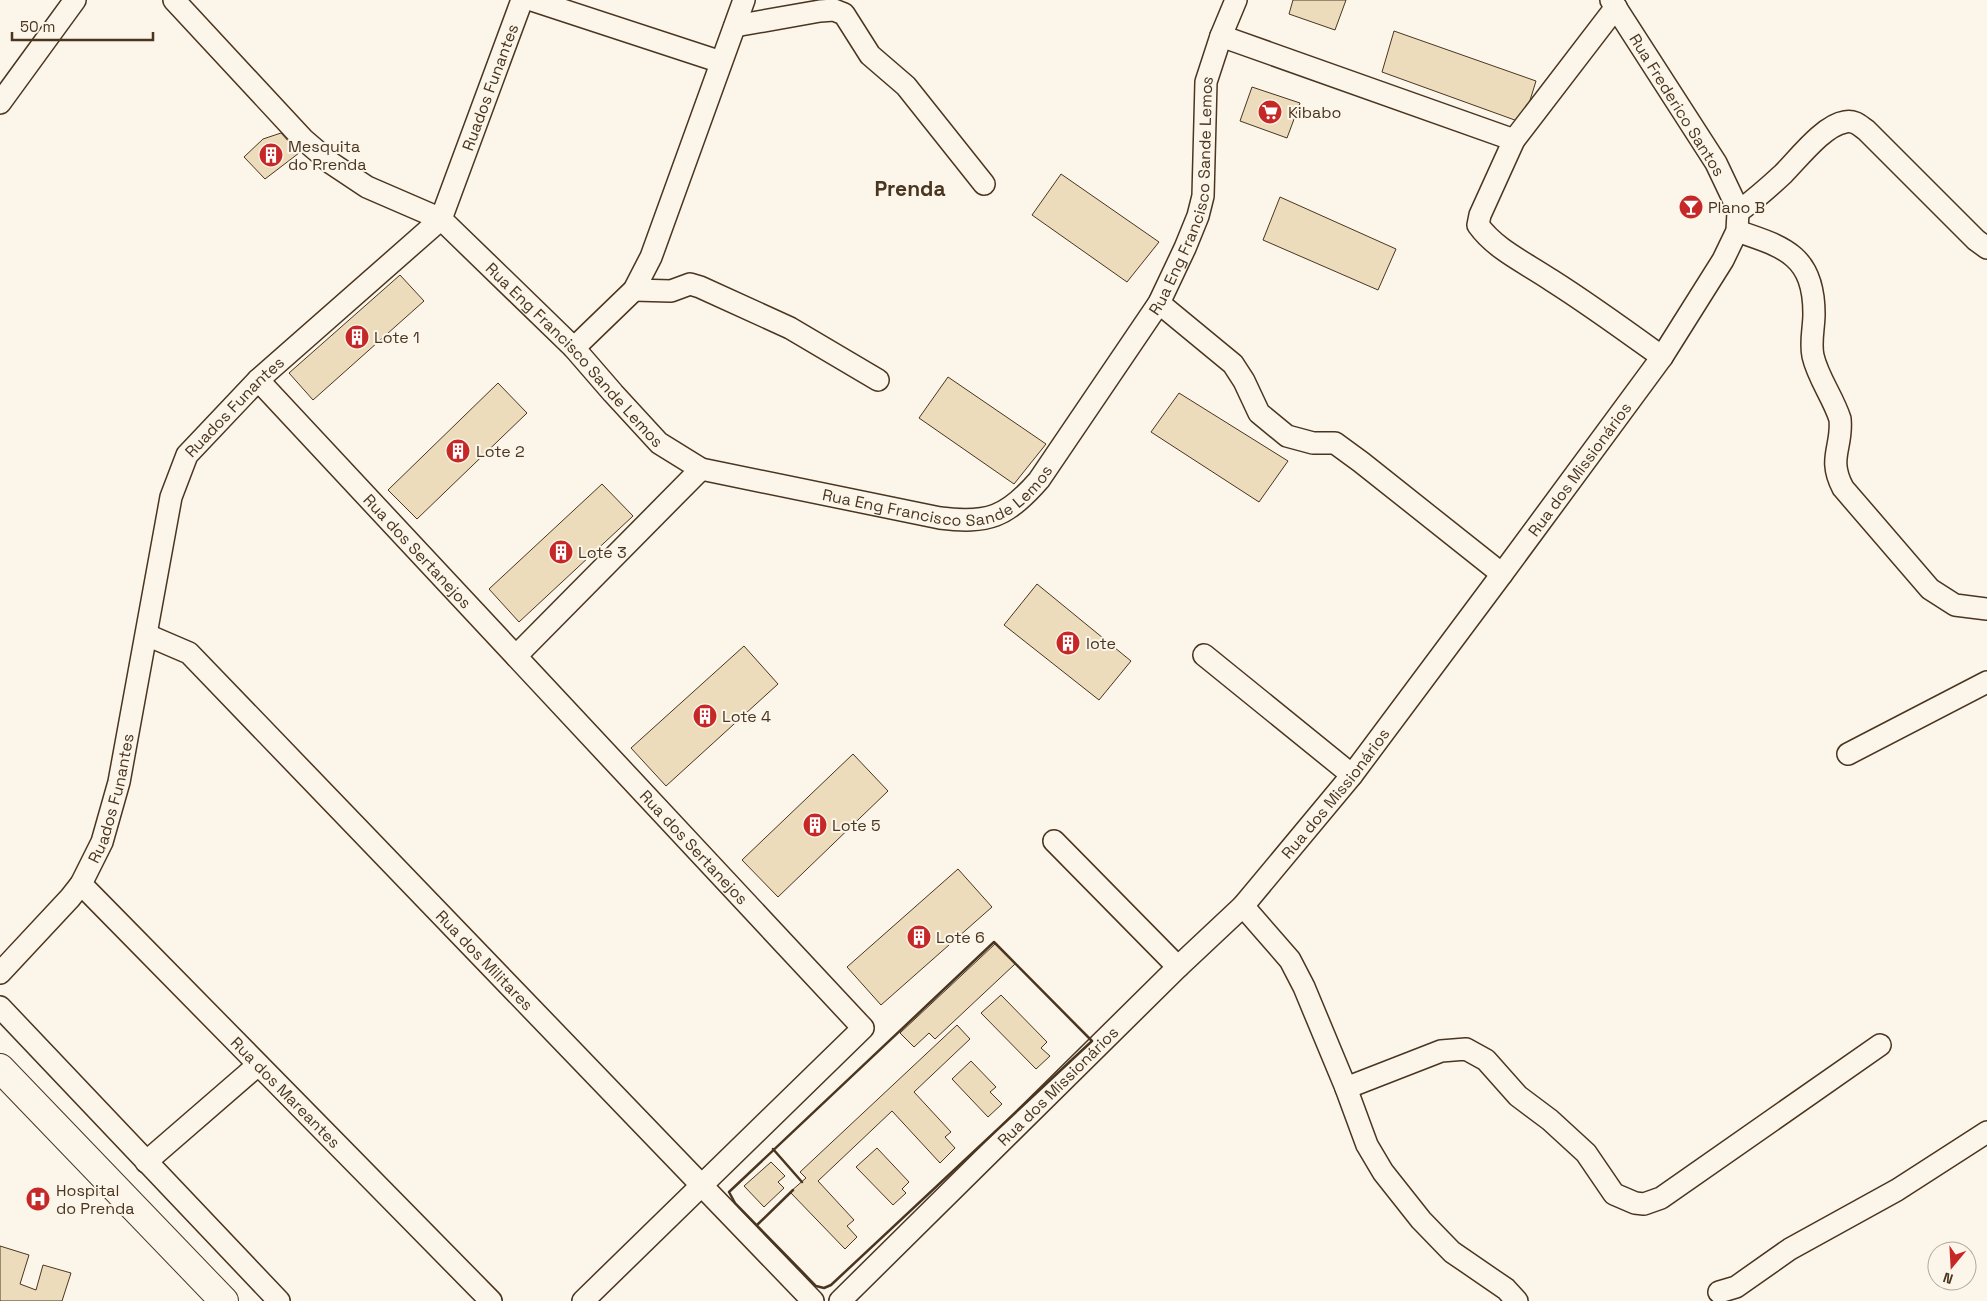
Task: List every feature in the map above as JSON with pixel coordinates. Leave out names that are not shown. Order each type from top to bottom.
[{"type":"main road","points":[[0,1068],[224,1301]]},
{"type":"main road","points":[[0,1094],[200,1301]]},
{"type":"street","points":[[0,103],[75,0]]},
{"type":"street","points":[[174,0],[303,139],[331,163],[367,187],[441,219]]},
{"type":"street","name":"Ruados Funantes","points":[[0,973],[55,915],[81,884],[102,842],[119,782],[171,497],[178,473],[187,455],[258,380],[441,219],[522,0]]},
{"type":"street","points":[[532,0],[721,62]]},
{"type":"street","points":[[574,348],[634,290],[660,235],[744,0]]},
{"type":"street","name":"Rua Eng Francisco Sande Lemos","points":[[441,219],[574,348],[659,443],[701,468],[940,518],[964,521],[995,516],[1022,500],[1039,480],[1159,303],[1198,216],[1203,196],[1206,82],[1221,36],[1236,0]]},
{"type":"street","points":[[1613,4],[1514,140],[1480,215],[1478,225],[1493,242],[1506,252],[1566,290],[1662,357]]},
{"type":"street","name":"Rua Frederico Santos","points":[[1613,4],[1716,162],[1738,221]]},
{"type":"street","points":[[735,26],[820,10],[834,10],[844,14],[870,55],[906,86],[984,184]]},
{"type":"street","points":[[1221,36],[1514,140]]},
{"type":"street","points":[[1987,248],[1976,240],[1857,123],[1847,121],[1838,124],[1826,132],[1738,221],[1787,250],[1806,271],[1812,286],[1813,356],[1817,370],[1840,419],[1841,430],[1835,454],[1835,465],[1837,477],[1843,488],[1936,594],[1955,605],[1987,609]]},
{"type":"street","name":"Rua dos Missionários","points":[[840,1301],[1178,967],[1243,906],[1352,775],[1662,357],[1723,260],[1738,221]]},
{"type":"street","points":[[634,290],[671,291],[690,284],[700,287],[790,328],[878,380]]},
{"type":"street","points":[[1159,303],[1233,364],[1244,381],[1259,413],[1287,436],[1313,443],[1335,444],[1361,462],[1502,574]]},
{"type":"street","name":"Rua dos Sertanejos","points":[[258,380],[863,1028],[583,1301]]},
{"type":"street","points":[[516,656],[701,468]]},
{"type":"street","name":"Rua dos Militares","points":[[147,635],[189,653],[813,1301]]},
{"type":"street","points":[[1204,655],[1352,775]]},
{"type":"street","points":[[1848,754],[1987,682]]},
{"type":"street","points":[[1054,841],[1178,967]]},
{"type":"street","name":"Rua dos Mareantes","points":[[81,884],[491,1301]]},
{"type":"street","points":[[1243,906],[1290,960],[1304,987],[1368,1146],[1383,1172],[1421,1220],[1452,1252],[1506,1289],[1518,1301]]},
{"type":"street","points":[[0,1007],[279,1301]]},
{"type":"street","points":[[1346,1088],[1441,1051],[1466,1049],[1486,1060],[1518,1096],[1550,1120],[1586,1153],[1614,1194],[1622,1199],[1644,1204],[1662,1198],[1880,1045]]},
{"type":"street","points":[[146,1162],[258,1065]]},
{"type":"street","points":[[1719,1292],[1736,1287],[1790,1249],[1897,1190],[1987,1132]]},
{"type":"building","points":[[1293,0],[1346,0],[1335,30],[1289,14]]},
{"type":"building","points":[[1394,31],[1536,81],[1523,123],[1382,72]]},
{"type":"building","name":"Kibabo","points":[[1252,87],[1300,103],[1287,138],[1240,121]]},
{"type":"building","name":"Mesquita do Prenda","points":[[281,133],[299,153],[265,179],[244,157],[263,139]]},
{"type":"building","points":[[1061,174],[1159,242],[1127,282],[1032,215]]},
{"type":"building","points":[[1280,197],[1396,249],[1378,290],[1263,240]]},
{"type":"building","name":"Lote 1","points":[[400,275],[424,301],[313,400],[289,373]]},
{"type":"building","points":[[948,377],[1046,444],[1014,484],[919,418]]},
{"type":"building","name":"Lote 2","points":[[498,383],[527,413],[417,519],[388,490]]},
{"type":"building","points":[[1179,393],[1288,461],[1259,502],[1151,432]]},
{"type":"building","name":"Lote 3","points":[[602,484],[633,516],[519,622],[489,589]]},
{"type":"building","name":"lote","points":[[1037,584],[1131,661],[1099,700],[1004,625]]},
{"type":"building","name":"Lote 4","points":[[744,646],[778,684],[666,786],[631,748]]},
{"type":"building","name":"Lote 5","points":[[853,754],[888,791],[778,897],[742,860]]},
{"type":"building","name":"Lote 6","points":[[958,869],[992,907],[881,1005],[847,967]]},
{"type":"building","points":[[995,944],[1015,964],[935,1039],[929,1033],[914,1047],[900,1033]]},
{"type":"building","points":[[1001,995],[1047,1042],[1041,1048],[1050,1056],[1036,1069],[981,1013]]},
{"type":"building","points":[[957,1025],[970,1039],[914,1092],[951,1132],[945,1137],[955,1148],[940,1163],[892,1111],[818,1181],[854,1220],[847,1226],[857,1237],[845,1249],[790,1192],[806,1178],[800,1172]]},
{"type":"building","points":[[971,1061],[996,1087],[990,1092],[1002,1104],[988,1117],[952,1079]]},
{"type":"building","points":[[877,1148],[909,1182],[902,1189],[906,1193],[893,1205],[856,1167]]},
{"type":"building","points":[[771,1162],[785,1176],[778,1182],[784,1188],[764,1207],[744,1186]]},
{"type":"building","points":[[0,1246],[29,1255],[20,1284],[36,1290],[43,1265],[71,1273],[62,1301],[0,1301]]},
{"type":"wall","points":[[994,942],[1092,1041],[831,1285],[824,1288],[816,1286],[735,1203],[729,1192],[994,942]]},
{"type":"wall","points":[[773,1149],[802,1182]]},
{"type":"wall","points":[[757,1225],[793,1190]]},
{"type":"place","name":"Kibabo","points":[[1270,112]]},
{"type":"place","name":"Mesquita do Prenda","points":[[271,155]]},
{"type":"place","name":"Plano B","points":[[1691,207]]},
{"type":"place","name":"Lote 1","points":[[357,337]]},
{"type":"place","name":"Lote 2","points":[[458,451]]},
{"type":"place","name":"Lote 3","points":[[561,552]]},
{"type":"place","name":"lote","points":[[1068,643]]},
{"type":"place","name":"Lote 4","points":[[705,716]]},
{"type":"place","name":"Lote 5","points":[[815,825]]},
{"type":"place","name":"Lote 6","points":[[919,937]]},
{"type":"place","name":"Hospital do Prenda","points":[[38,1199]]},
{"type":"district","name":"Prenda","points":[[910,188]]}]
